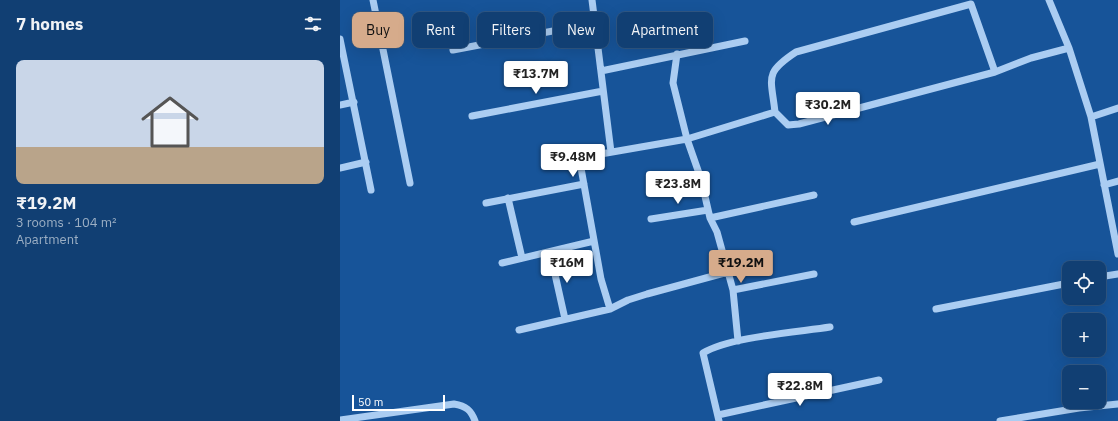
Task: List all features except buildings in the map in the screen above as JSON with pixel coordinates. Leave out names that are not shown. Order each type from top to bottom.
[{"type":"street","points":[[373,0],[410,183]]},
{"type":"street","points":[[592,0],[594,12]]},
{"type":"street","points":[[1050,0],[1070,48],[1091,117],[1118,254]]},
{"type":"street","points":[[995,72],[971,4],[796,52],[778,64],[771,76],[775,112],[788,125],[799,124],[995,72],[1031,58],[1070,48]]},
{"type":"street","points":[[453,50],[553,31]]},
{"type":"street","points":[[340,39],[371,190]]},
{"type":"street","points":[[601,71],[745,41]]},
{"type":"street","points":[[598,48],[611,152]]},
{"type":"street","points":[[677,54],[673,82],[687,139],[701,179],[710,218],[717,232],[733,290],[738,342]]},
{"type":"street","points":[[472,116],[603,91]]},
{"type":"street","points":[[340,104],[354,102]]},
{"type":"street","points":[[1091,117],[1118,108]]},
{"type":"street","points":[[610,309],[601,279],[581,168],[582,162],[595,155],[687,139],[775,112]]},
{"type":"street","points":[[340,168],[366,162]]},
{"type":"street","points":[[854,222],[1100,164]]},
{"type":"street","points":[[1104,184],[1118,181]]},
{"type":"street","points":[[486,203],[584,184]]},
{"type":"street","points":[[710,218],[814,195]]},
{"type":"street","points":[[508,198],[522,258]]},
{"type":"street","points":[[651,219],[708,210]]},
{"type":"street","points":[[502,263],[594,241]]},
{"type":"street","points":[[550,252],[565,319]]},
{"type":"street","points":[[519,330],[610,309],[628,300],[647,294],[728,272]]},
{"type":"street","points":[[733,290],[814,274]]},
{"type":"street","points":[[1106,276],[1118,274]]},
{"type":"street","points":[[936,309],[1062,284]]},
{"type":"street","points":[[830,327],[723,345],[704,353],[718,418],[879,380]]},
{"type":"street","points":[[340,420],[454,404],[465,406],[472,412],[475,421]]},
{"type":"street","points":[[1000,421],[1079,408],[1118,404]]}]
